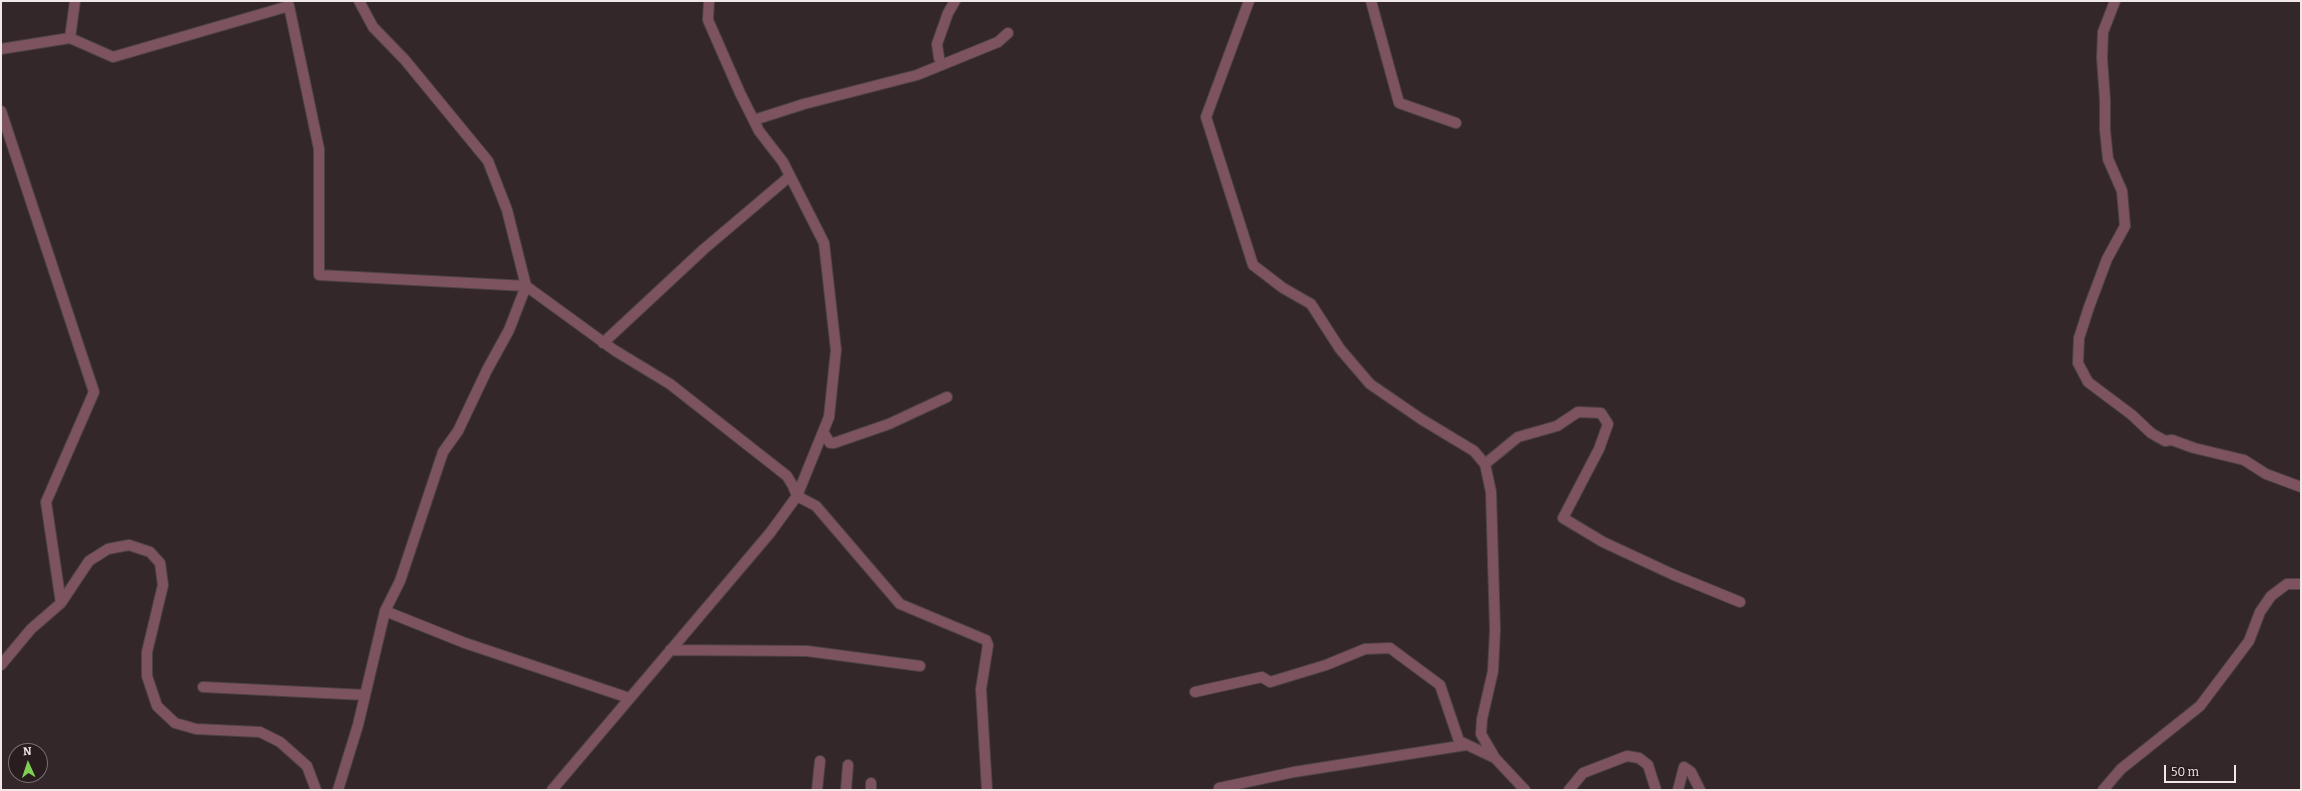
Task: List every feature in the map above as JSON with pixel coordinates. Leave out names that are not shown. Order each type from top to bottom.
[{"type":"street","points":[[70,38],[75,1]]},
{"type":"street","points":[[338,790],[365,695],[385,611],[400,581],[442,452],[458,431],[487,370],[509,330],[526,286],[507,210],[488,161],[405,60],[374,28],[359,1]]},
{"type":"street","points":[[552,790],[770,533],[796,496],[829,417],[836,350],[824,243],[783,162],[760,131],[754,120],[708,20],[709,1]]},
{"type":"street","points":[[939,58],[937,44],[948,13],[955,1]]},
{"type":"street","points":[[1249,1],[1206,117],[1253,265],[1283,288],[1311,304],[1340,349],[1370,384],[1421,419],[1474,451],[1485,464],[1491,492],[1495,630],[1493,671],[1482,719],[1481,734],[1495,758],[1525,790]]},
{"type":"street","points":[[1371,1],[1399,103],[1456,123]]},
{"type":"street","points":[[2115,1],[2103,32],[2102,58],[2105,100],[2105,130],[2108,159],[2122,191],[2125,226],[2107,259],[2089,307],[2079,338],[2078,363],[2088,382],[2132,415],[2151,433],[2165,441],[2172,440],[2194,448],[2244,460],[2266,474],[2301,487]]},
{"type":"street","points":[[1,49],[70,38],[113,57],[289,6],[319,149],[319,275],[526,286],[604,343],[682,393],[787,476],[793,486],[796,496],[816,506],[900,604],[986,640],[988,645],[981,689],[987,790]]},
{"type":"street","points":[[754,120],[804,104],[917,75],[998,42],[1008,33]]},
{"type":"street","points":[[1,112],[94,392],[46,502],[61,603]]},
{"type":"street","points":[[604,343],[704,249],[790,176]]},
{"type":"street","points":[[822,432],[830,443],[834,443],[889,424],[947,397]]},
{"type":"street","points":[[1485,464],[1518,437],[1557,426],[1578,412],[1601,413],[1608,424],[1599,449],[1563,518],[1603,542],[1674,575],[1740,602]]},
{"type":"street","points":[[1,665],[31,629],[61,603],[89,561],[108,548],[129,545],[150,552],[160,563],[163,585],[146,652],[147,676],[157,706],[175,723],[196,729],[260,732],[280,742],[307,766],[316,790]]},
{"type":"street","points":[[2103,790],[2121,769],[2200,706],[2249,641],[2260,612],[2271,596],[2287,584],[2301,584]]},
{"type":"street","points":[[385,611],[465,644],[629,698]]},
{"type":"street","points":[[1195,692],[1262,677],[1270,682],[1326,665],[1366,649],[1390,648],[1440,685],[1459,742],[1495,758]]},
{"type":"street","points":[[670,650],[807,651],[920,666]]},
{"type":"street","points":[[203,687],[365,695]]},
{"type":"street","points":[[1219,788],[1321,767],[1466,745]]},
{"type":"street","points":[[1569,790],[1583,773],[1627,756],[1639,758],[1648,765],[1656,790]]},
{"type":"street","points":[[817,790],[820,761]]},
{"type":"street","points":[[846,790],[848,765]]},
{"type":"street","points":[[1678,790],[1684,766],[1691,772],[1700,790]]}]
